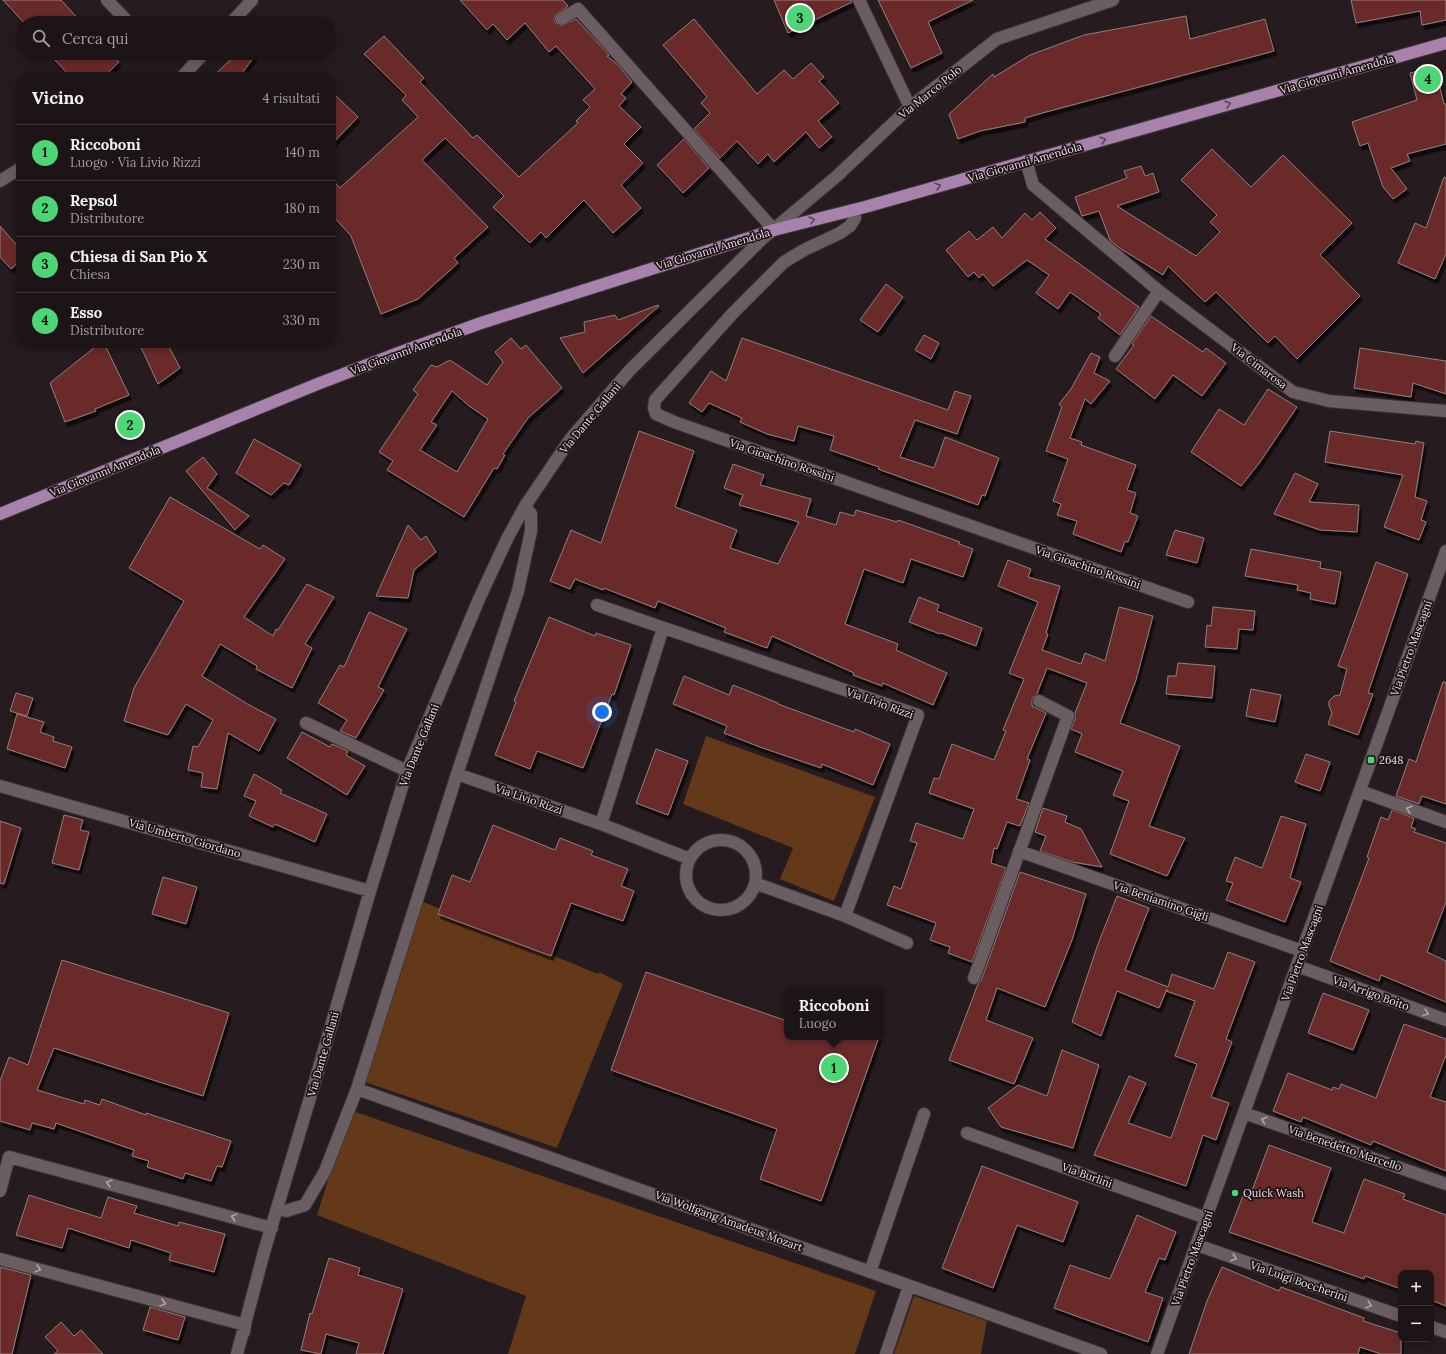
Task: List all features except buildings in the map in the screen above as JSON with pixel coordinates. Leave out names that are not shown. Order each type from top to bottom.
[{"type":"main road","name":"Via Giovanni Amendola","points":[[4,512],[315,385],[489,320],[774,230],[853,210],[1446,43]]},
{"type":"street","points":[[107,0],[122,16]]},
{"type":"street","points":[[237,16],[252,0]]},
{"type":"street","points":[[858,0],[910,107]]},
{"type":"street","name":"Via Marco Polo","points":[[774,230],[837,176],[910,107],[997,39],[1113,0]]},
{"type":"street","points":[[561,19],[578,9],[774,230]]},
{"type":"street","points":[[187,72],[198,60]]},
{"type":"street","name":"Via Cimarosa","points":[[1026,161],[1033,185],[1159,291],[1293,392],[1329,401],[1446,410]]},
{"type":"street","points":[[0,180],[16,171]]},
{"type":"street","name":"Via Gioachino Rossini","points":[[853,210],[855,218],[850,226],[840,233],[804,250],[784,262],[732,314],[655,400],[654,408],[656,414],[674,422],[1188,602]]},
{"type":"street","name":"Via Dante Gallani","points":[[237,1354],[277,1210],[370,890],[407,771],[479,599],[525,506],[571,438],[630,370],[762,239],[774,230]]},
{"type":"street","points":[[1115,356],[1159,291]]},
{"type":"street","points":[[277,1210],[286,1211],[305,1205],[325,1171],[357,1089],[456,774],[518,591],[531,532],[531,514],[525,506]]},
{"type":"street","name":"Via Pietro Mascagni","points":[[1158,1354],[1302,951],[1444,564],[1446,551]]},
{"type":"street","name":"Via Livio Rizzi","points":[[597,605],[918,715],[846,916]]},
{"type":"street","points":[[601,824],[663,628]]},
{"type":"street","points":[[974,978],[1068,716],[1039,701]]},
{"type":"street","points":[[306,724],[407,771]]},
{"type":"street","name":"Via Livio Rizzi","points":[[456,774],[601,824],[690,859]]},
{"type":"street","name":"Via Umberto Giordano","points":[[0,786],[370,890]]},
{"type":"street","points":[[1360,791],[1446,822]]},
{"type":"street","points":[[717,840],[738,844],[747,851],[754,861],[756,872],[755,883],[751,894],[743,903],[732,908],[720,910],[709,908],[698,902],[691,893],[686,882],[686,870],[690,859],[696,850],[706,843],[717,840]]},
{"type":"street","name":"Via Beniamino Gigli","points":[[1019,852],[1302,951]]},
{"type":"street","points":[[755,883],[846,916],[907,943]]},
{"type":"street","name":"Via Arrigo Boito","points":[[1297,966],[1446,1020]]},
{"type":"street","name":"Via Wolfgang Amadeus Mozart","points":[[357,1089],[909,1286],[1067,1348],[1101,1354]]},
{"type":"street","name":"Via Benedetto Marcello","points":[[1244,1113],[1446,1184]]},
{"type":"street","points":[[870,1272],[924,1114]]},
{"type":"street","name":"Via Burlini","points":[[967,1133],[1206,1218]]},
{"type":"street","points":[[0,1191],[9,1157],[272,1228]]},
{"type":"street","name":"Via Luigi Boccherini","points":[[1197,1245],[1398,1315]]},
{"type":"street","points":[[0,1259],[245,1325],[243,1354]]},
{"type":"street","points":[[886,1354],[909,1286]]},
{"type":"street","points":[[1434,1328],[1446,1332]]},
{"type":"shaded area","points":[[706,736],[875,797],[834,901],[780,879],[793,848],[683,804]]},
{"type":"shaded area","points":[[416,899],[598,974],[599,972],[623,984],[557,1148],[359,1080]]},
{"type":"shaded area","points":[[350,1110],[876,1291],[855,1354],[508,1354],[526,1296],[317,1215]]},
{"type":"shaded area","points":[[914,1296],[987,1321],[981,1354],[894,1354]]},
{"type":"place","name":"Chiesa di San Pio X","points":[[800,18]]},
{"type":"place","name":"Esso","points":[[1428,79]]},
{"type":"place","name":"Repsol","points":[[130,425]]},
{"type":"place","name":"2648","points":[[1371,760]]},
{"type":"place","name":"Riccoboni","points":[[834,1068]]},
{"type":"place","name":"Quick Wash","points":[[1235,1193]]}]
